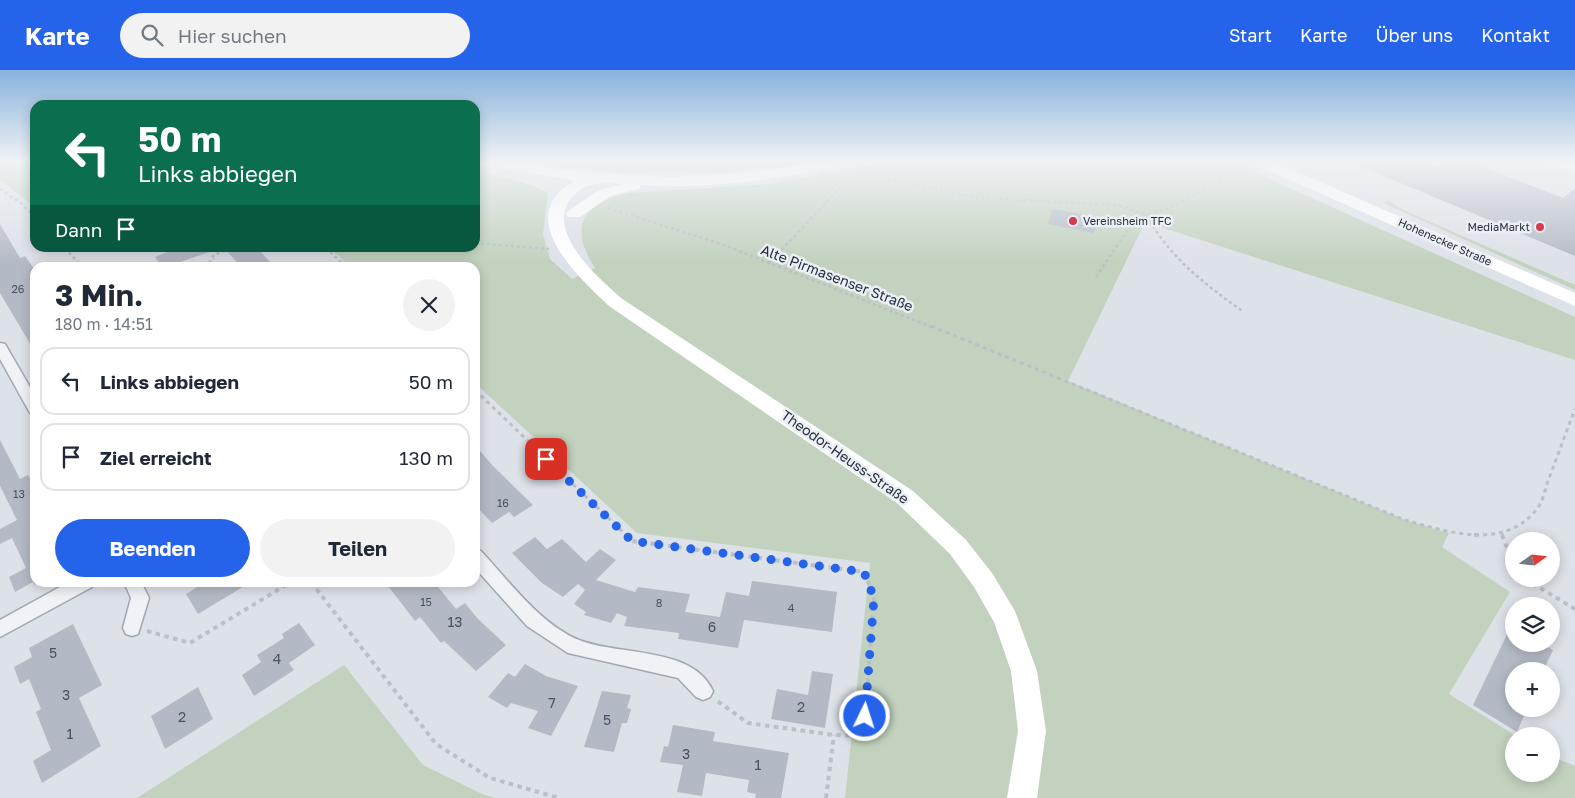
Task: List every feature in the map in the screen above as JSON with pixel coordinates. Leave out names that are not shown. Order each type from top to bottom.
[{"type":"street","points":[[559,195],[562,200],[566,195]]},
{"type":"street","points":[[559,247],[579,203],[587,195]]},
{"type":"street","points":[[574,214],[605,195]]},
{"type":"street","name":"Hohenecker Straße","points":[[1331,195],[1575,300]]},
{"type":"street","name":"Theodor-Heuss-Straße","points":[[562,200],[554,219],[559,247],[581,272],[615,302],[905,498],[958,547],[983,580],[1006,620],[1024,671],[1032,732],[1022,798]]},
{"type":"street","points":[[0,347],[30,400]]},
{"type":"street","points":[[480,562],[533,620],[575,646],[682,671],[703,691]]},
{"type":"street","points":[[0,629],[77,587]]},
{"type":"street","points":[[132,628],[140,598],[134,587]]},
{"type":"path","points":[[9,195],[22,204],[30,213]]},
{"type":"path","points":[[770,263],[829,195]]},
{"type":"path","points":[[966,195],[979,198],[1117,205],[1146,214],[1164,244],[1196,279],[1244,312]]},
{"type":"path","points":[[1096,277],[1135,219],[1146,214],[1168,209],[1194,195]]},
{"type":"path","name":"Alte Pirmasenser Straße","points":[[603,207],[637,215],[770,263],[1068,381],[1405,520],[1449,533],[1502,534]]},
{"type":"path","points":[[480,243],[559,247]]},
{"type":"path","points":[[69,252],[78,262]]},
{"type":"path","points":[[210,262],[214,255],[222,252]]},
{"type":"path","points":[[330,252],[341,262]]},
{"type":"path","points":[[480,395],[632,541],[864,572],[874,598],[864,736],[834,735],[748,723],[703,691]]},
{"type":"path","points":[[1505,542],[1502,534],[1522,524],[1538,509],[1575,409]]},
{"type":"path","points":[[132,628],[190,642],[283,587]]},
{"type":"path","points":[[315,587],[436,744],[490,778],[559,798]]},
{"type":"path","points":[[1540,588],[1575,609]]},
{"type":"path","points":[[826,798],[834,735]]},
{"type":"green space","points":[[19,195],[30,195],[30,203]]},
{"type":"green space","points":[[480,195],[548,195],[543,235],[550,259],[572,279],[595,268],[583,241],[582,229],[584,220],[590,211],[599,204],[621,195],[1305,195],[1575,317],[1575,360],[1145,222],[1068,381],[1405,520],[1449,533],[1442,547],[1510,592],[1505,597],[1505,600],[1449,694],[1505,729],[1505,782],[1560,782],[1560,760],[1575,766],[1575,798],[845,798],[870,563],[637,533],[480,388],[480,262],[345,262],[334,252],[480,252]]},
{"type":"green space","points":[[1388,200],[1403,210],[1575,285],[1575,290],[1384,203]]},
{"type":"green space","points":[[344,665],[423,765],[482,794],[495,798],[137,798]]},
{"type":"building","name":"MediaMarkt","points":[[1429,195],[1555,195],[1563,198],[1567,195],[1575,195],[1575,256]]},
{"type":"building","name":"Vereinsheim TFC","points":[[1052,209],[1098,217],[1094,233],[1048,224]]},
{"type":"building","points":[[0,224],[20,258],[25,256],[30,263],[30,344],[0,293]]},
{"type":"building","points":[[168,252],[209,252],[180,262],[159,262],[155,257]]},
{"type":"building","points":[[228,252],[261,252],[270,262],[237,262]]},
{"type":"building","points":[[0,440],[20,479],[28,475],[30,479],[30,584],[15,592],[9,577],[26,568],[12,538],[0,544],[0,529],[17,520],[0,486]]},
{"type":"building","points":[[480,451],[533,505],[514,517],[509,512],[492,523],[480,510]]},
{"type":"building","points":[[535,537],[547,549],[562,539],[586,562],[600,549],[616,560],[596,580],[635,592],[638,587],[690,594],[685,612],[720,617],[726,592],[749,596],[752,581],[837,592],[832,632],[744,620],[738,648],[678,639],[679,633],[624,626],[627,617],[617,613],[611,623],[584,615],[586,612],[574,604],[585,590],[578,584],[563,597],[542,583],[512,553]]},
{"type":"building","points":[[197,587],[243,587],[198,614],[186,594]]},
{"type":"building","points":[[389,587],[438,587],[456,609],[465,603],[477,618],[506,645],[476,671],[444,641],[441,643],[420,617],[415,621]]},
{"type":"building","points":[[299,623],[315,645],[289,663],[294,670],[254,696],[242,675],[261,662],[257,655],[284,638],[282,634]]},
{"type":"building","points":[[73,624],[102,685],[79,698],[101,746],[42,783],[33,761],[51,750],[36,712],[41,709],[29,679],[20,684],[14,667],[32,657],[29,648]]},
{"type":"building","points":[[1505,639],[1505,652],[1552,652],[1547,662],[1505,662],[1505,717],[1524,717],[1519,727],[1509,727],[1473,705]]},
{"type":"building","points":[[525,664],[546,676],[578,686],[551,736],[528,728],[538,711],[511,703],[507,708],[488,697],[508,673],[515,677]]},
{"type":"building","points":[[812,671],[833,674],[825,728],[771,719],[777,689],[808,695]]},
{"type":"building","points":[[198,687],[213,719],[165,749],[151,716]]},
{"type":"building","points":[[602,691],[631,695],[627,708],[631,709],[627,723],[622,723],[614,752],[584,747]]},
{"type":"building","points":[[673,725],[715,732],[713,741],[789,753],[781,798],[755,798],[756,794],[747,792],[749,780],[706,773],[702,796],[677,792],[683,765],[660,762],[664,746],[668,747]]},
{"type":"place","name":"Vereinsheim TFC","points":[[1073,221]]},
{"type":"place","name":"MediaMarkt","points":[[1540,227]]},
{"type":"route","points":[[546,459],[632,541],[864,572],[874,598],[865,716]]}]
